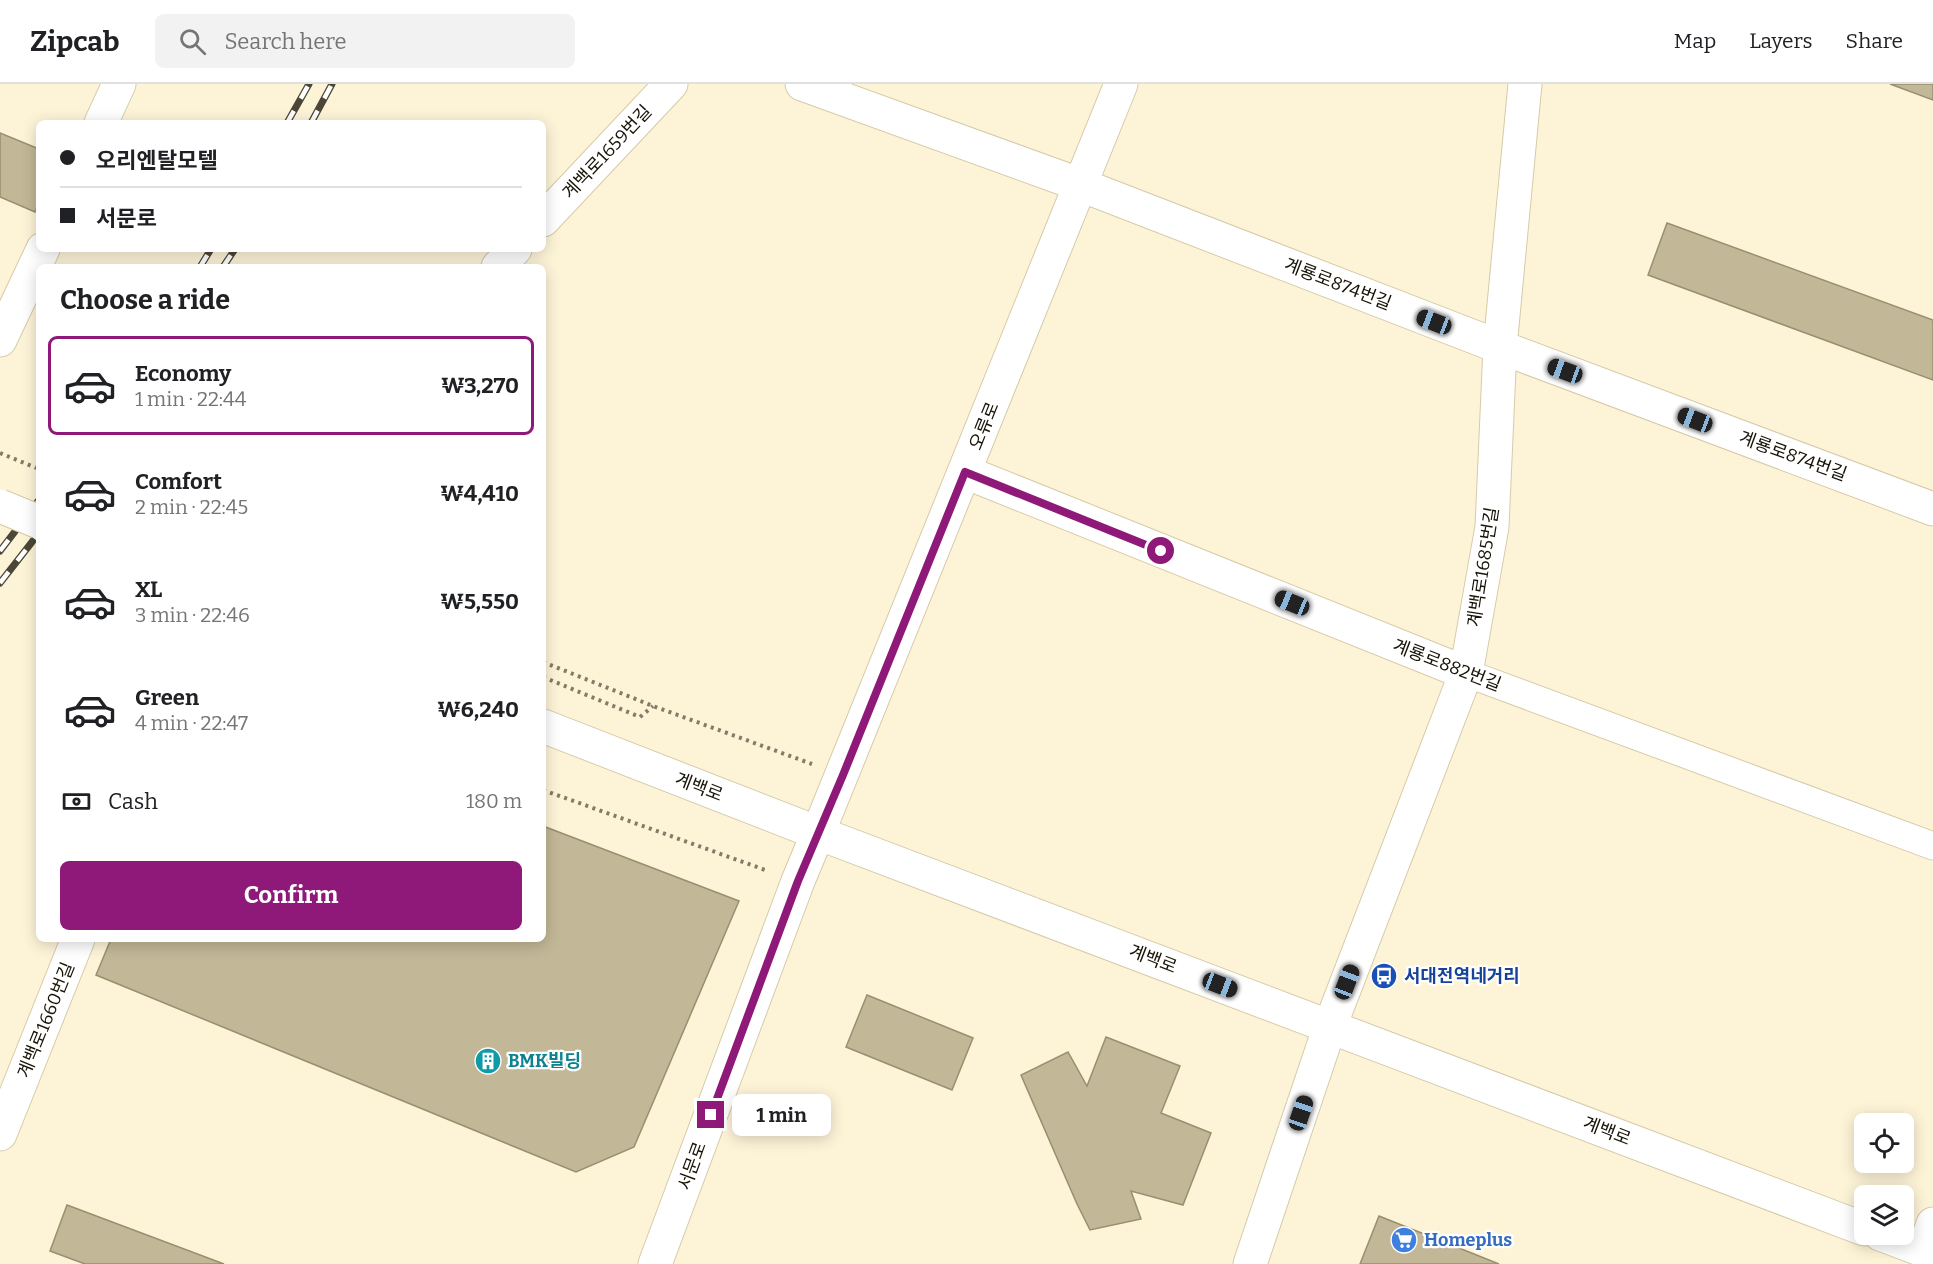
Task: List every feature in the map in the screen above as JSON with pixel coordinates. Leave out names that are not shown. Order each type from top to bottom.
[{"type":"street","points":[[102,120],[119,84]]},
{"type":"street","name":"계백로1659번길","points":[[546,217],[671,84]]},
{"type":"street","points":[[802,84],[1081,185]]},
{"type":"street","name":"오류로","points":[[818,833],[1121,84]]},
{"type":"street","name":"계백로1685번길","points":[[1250,1264],[1330,1026],[1466,673],[1492,527],[1500,347],[1525,84]]},
{"type":"street","name":"계룡로874번길","points":[[1081,185],[1500,347],[1933,509]]},
{"type":"street","points":[[0,340],[42,252]]},
{"type":"street","points":[[501,264],[512,252]]},
{"type":"street","name":"계룡로882번길","points":[[965,472],[1466,673],[1933,846]]},
{"type":"street","points":[[0,506],[36,521]]},
{"type":"street","name":"계백로","points":[[546,727],[818,833],[1854,1224]]},
{"type":"street","name":"서문로","points":[[655,1264],[818,833]]},
{"type":"street","name":"계백로1660번길","points":[[0,1134],[77,942]]},
{"type":"street","points":[[1914,1240],[1930,1243]]},
{"type":"path","points":[[0,453],[36,468]]},
{"type":"path","points":[[546,663],[653,706],[843,775]]},
{"type":"path","points":[[546,678],[640,717],[653,706]]},
{"type":"path","points":[[546,791],[798,881]]},
{"type":"building","points":[[1890,84],[1933,84],[1933,100]]},
{"type":"building","points":[[0,133],[36,148],[36,210],[35,212],[0,197]]},
{"type":"building","points":[[1667,223],[1933,320],[1933,380],[1648,275]]},
{"type":"building","name":"BMK빌딩","points":[[546,827],[739,901],[634,1147],[576,1172],[96,975],[110,942],[546,942]]},
{"type":"building","points":[[867,995],[973,1038],[952,1090],[846,1047]]},
{"type":"building","points":[[1106,1037],[1180,1066],[1161,1113],[1211,1133],[1183,1205],[1131,1191],[1141,1219],[1090,1230],[1021,1075],[1068,1052],[1087,1086]]},
{"type":"building","points":[[67,1205],[224,1264],[85,1264],[50,1251]]},
{"type":"building","name":"Homeplus","points":[[1379,1216],[1499,1264],[1360,1264]]},
{"type":"railway","points":[[289,120],[309,84]]},
{"type":"railway","points":[[313,120],[332,84]]},
{"type":"railway","points":[[202,264],[209,252]]},
{"type":"railway","points":[[225,264],[233,252]]},
{"type":"railway","points":[[0,551],[36,504]]},
{"type":"railway","points":[[0,583],[36,537]]},
{"type":"place","name":"서대전역네거리","points":[[1384,976]]},
{"type":"place","name":"BMK빌딩","points":[[488,1061]]},
{"type":"place","name":"Homeplus","points":[[1404,1240]]},
{"type":"route","points":[[711,1115],[798,881],[965,472],[1161,551]]}]
